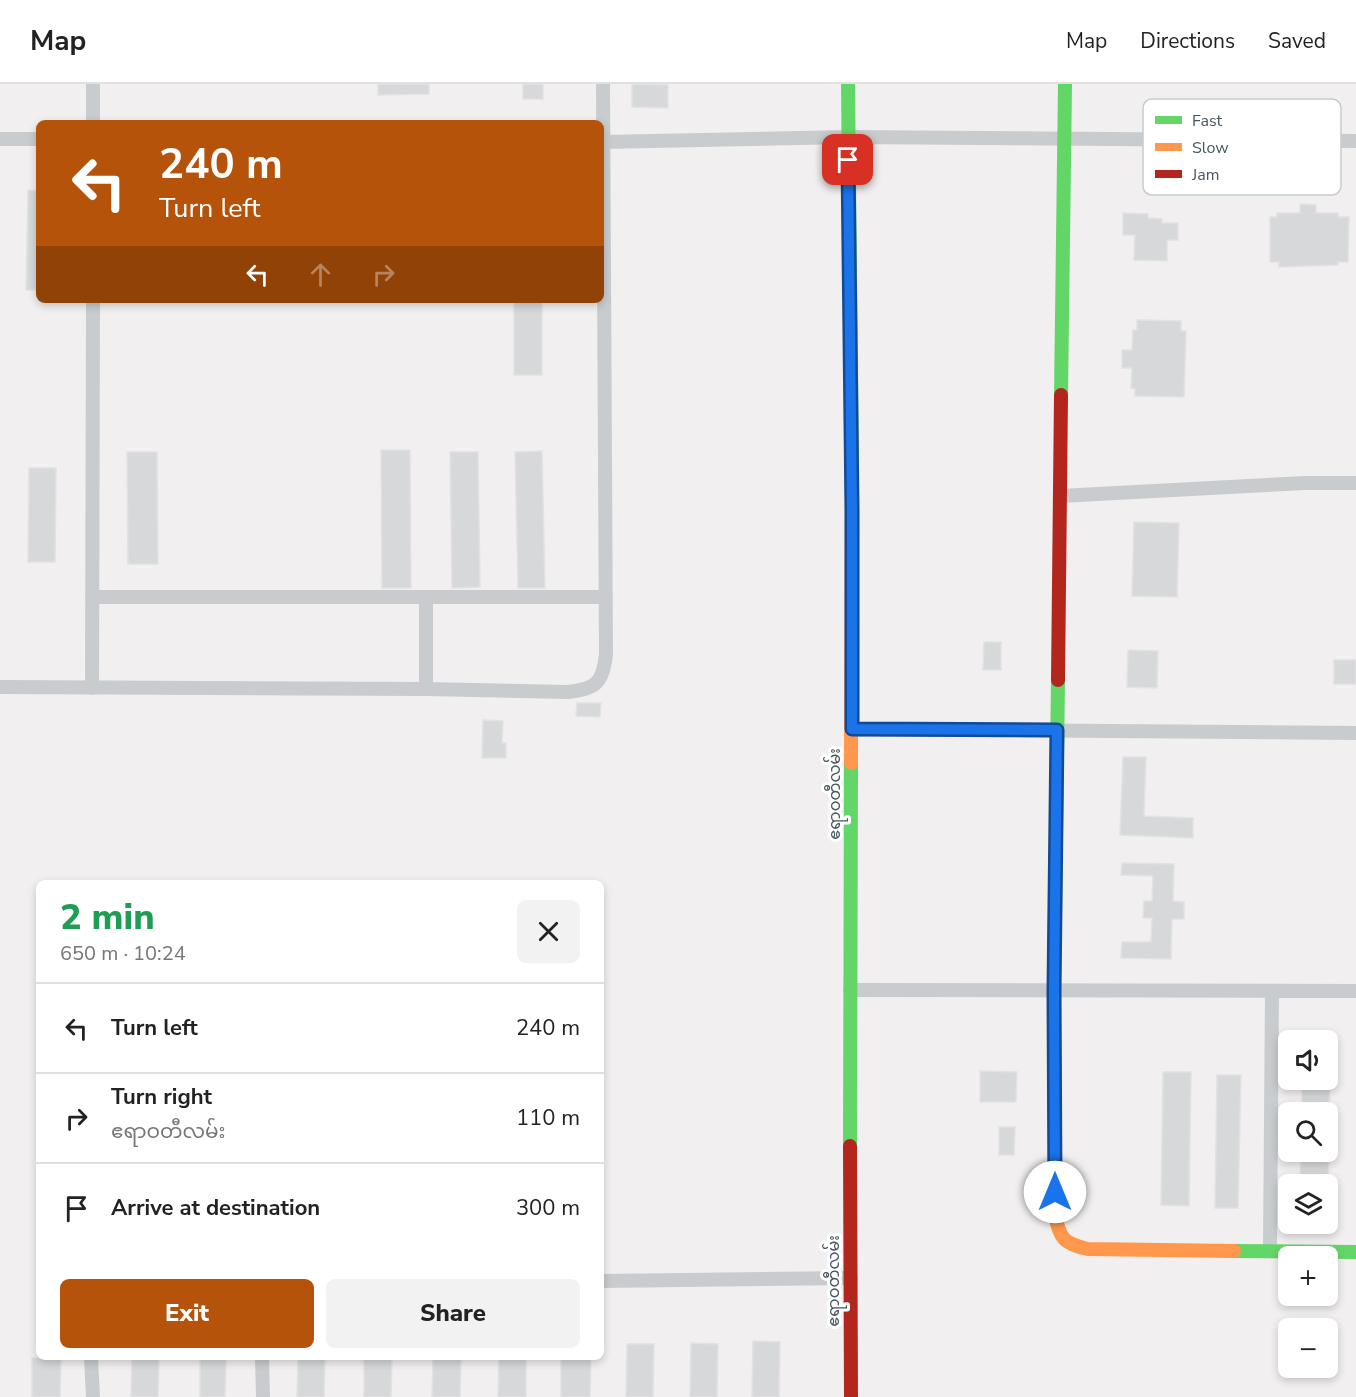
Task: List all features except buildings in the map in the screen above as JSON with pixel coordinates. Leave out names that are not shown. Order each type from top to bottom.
[{"type":"street","points":[[93,84],[93,120]]},
{"type":"street","points":[[602,120],[603,84]]},
{"type":"street","name":"ဧရာဝတီလမ်း","points":[[848,84],[852,510],[851,1397]]},
{"type":"street","points":[[1065,84],[1054,991],[1055,1214],[1058,1232],[1063,1240],[1074,1246],[1088,1249],[1356,1252]]},
{"type":"street","points":[[604,142],[848,137],[1143,139]]},
{"type":"street","points":[[0,139],[36,139]]},
{"type":"street","points":[[1341,141],[1356,141]]},
{"type":"street","points":[[92,688],[93,303]]},
{"type":"street","points":[[0,687],[567,692],[586,690],[599,680],[604,670],[606,654],[603,303]]},
{"type":"street","points":[[1060,496],[1305,483],[1356,483]]},
{"type":"street","points":[[92,597],[606,597]]},
{"type":"street","points":[[426,597],[426,689]]},
{"type":"street","points":[[852,729],[1356,733]]},
{"type":"street","points":[[850,990],[1356,991]]},
{"type":"street","points":[[1270,1251],[1272,991]]},
{"type":"street","points":[[604,1281],[851,1278]]},
{"type":"street","points":[[91,1360],[93,1397]]},
{"type":"street","points":[[262,1360],[263,1397]]},
{"type":"traffic: fast","points":[[848,84],[852,466]]},
{"type":"traffic: fast","points":[[1061,395],[1065,84]]},
{"type":"traffic: fast","points":[[1054,987],[1058,680]]},
{"type":"traffic: fast","points":[[850,1146],[851,763]]},
{"type":"traffic: fast","points":[[1234,1251],[1356,1252]]},
{"type":"traffic: slow","points":[[851,763],[852,466]]},
{"type":"traffic: slow","points":[[1054,987],[1055,1214],[1058,1229],[1064,1239],[1073,1245],[1088,1249],[1234,1251]]},
{"type":"traffic: jam","points":[[1058,680],[1061,395]]},
{"type":"traffic: jam","points":[[850,1146],[851,1397]]},
{"type":"route","points":[[848,160],[852,729],[1057,730],[1054,991],[1055,1192]]}]
